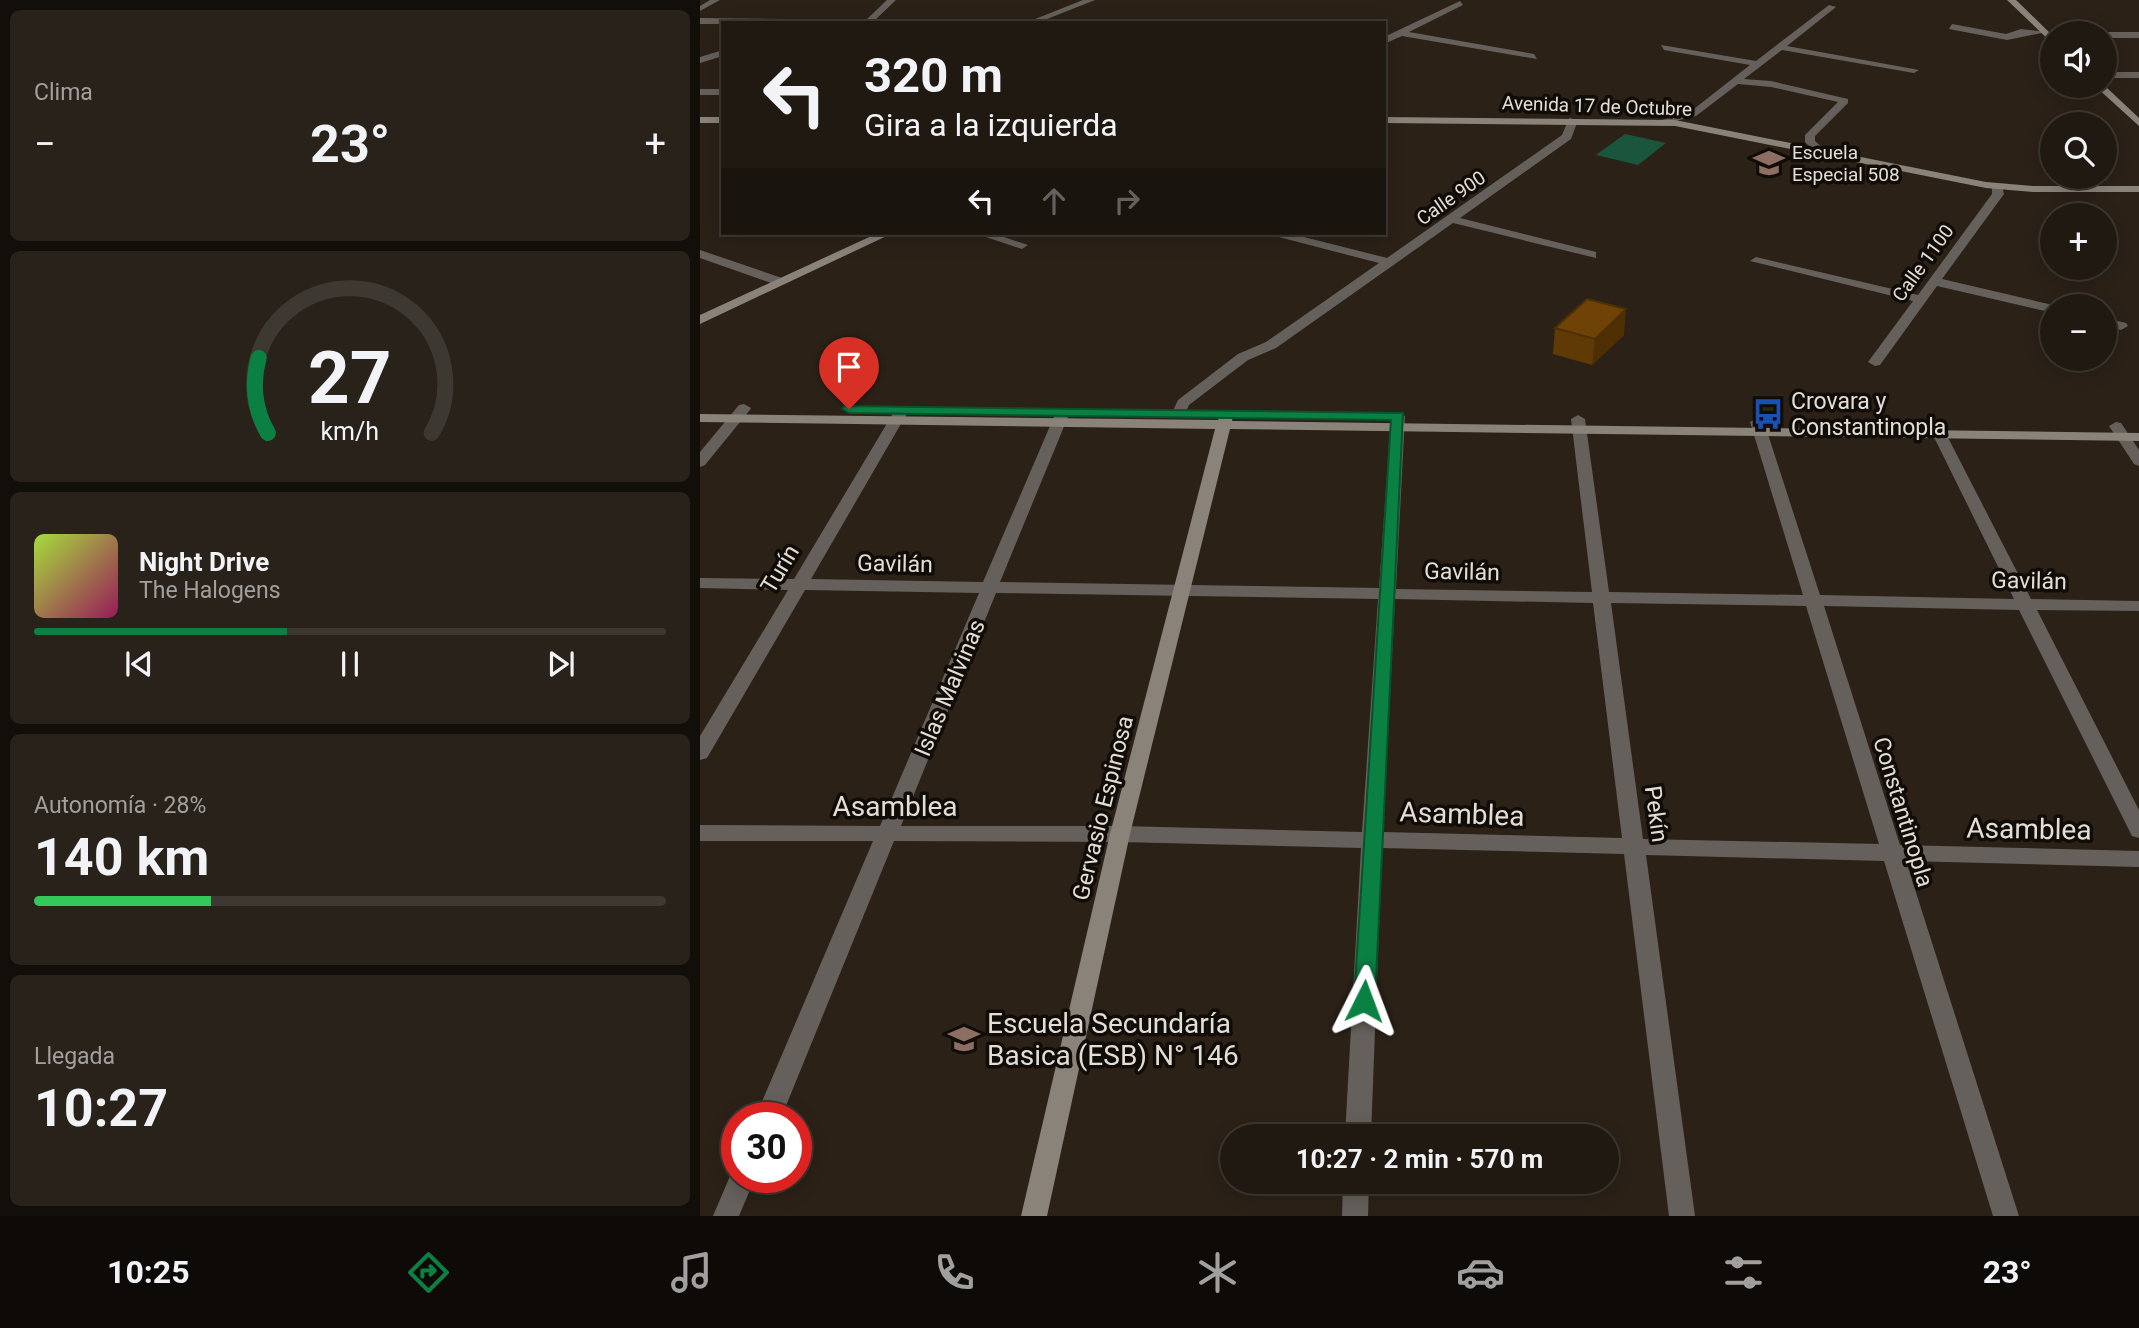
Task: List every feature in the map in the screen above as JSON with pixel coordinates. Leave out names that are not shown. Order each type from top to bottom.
[{"type":"main road","points":[[2011,0],[2040,27]]},
{"type":"main road","points":[[2113,98],[2139,123]]},
{"type":"main road","points":[[700,114],[721,114]]},
{"type":"main road","points":[[700,120],[721,120]]},
{"type":"main road","name":"Avenida 17 de Octubre","points":[[1386,120],[1572,125],[1731,137],[1820,151],[1997,190],[2139,189]]},
{"type":"main road","name":"Avenida 17 de Octubre","points":[[1386,127],[1663,122],[1704,127],[1731,137],[1997,190],[2139,197]]},
{"type":"main road","points":[[700,320],[862,235]]},
{"type":"main road","points":[[700,309],[882,235]]},
{"type":"main road","points":[[700,407],[739,413]]},
{"type":"main road","points":[[700,418],[739,413],[2126,433],[2139,426]]},
{"type":"main road","points":[[1061,417],[1179,413],[1225,419]]},
{"type":"main road","name":"Gervasio Espinosa","points":[[1034,1216],[1120,834],[1225,419]]},
{"type":"street","points":[[700,9],[716,0]]},
{"type":"street","points":[[869,21],[892,0]]},
{"type":"street","points":[[1034,21],[1091,0]]},
{"type":"street","points":[[1386,40],[1460,3]]},
{"type":"street","points":[[1663,122],[1693,114],[1832,7]]},
{"type":"street","points":[[700,21],[721,21]]},
{"type":"street","points":[[1952,27],[2007,37],[2021,32],[2040,35]]},
{"type":"street","points":[[1402,33],[1534,57]]},
{"type":"street","points":[[2117,35],[2139,35]]},
{"type":"street","points":[[1664,47],[1758,64]]},
{"type":"street","points":[[1780,47],[1914,70]]},
{"type":"street","points":[[700,60],[721,54]]},
{"type":"street","points":[[2117,75],[2139,75]]},
{"type":"street","points":[[1736,81],[1771,84],[1844,101],[1810,135],[1810,142],[1820,151]]},
{"type":"street","points":[[700,92],[721,92]]},
{"type":"street","points":[[1693,114],[1704,127]]},
{"type":"street","name":"Calle 900","points":[[1179,413],[1183,402],[1242,357],[1270,345],[1452,219],[1567,137],[1572,125]]},
{"type":"street","name":"Calle 1100","points":[[1875,362],[1997,190]]},
{"type":"street","points":[[1452,219],[1592,255]]},
{"type":"street","points":[[988,235],[1022,245]]},
{"type":"street","points":[[1283,235],[1388,262]]},
{"type":"street","points":[[700,254],[774,280]]},
{"type":"street","points":[[1755,261],[1920,299]]},
{"type":"street","points":[[1934,281],[2040,306]]},
{"type":"street","points":[[2117,325],[2121,326]]},
{"type":"street","points":[[700,463],[739,413]]},
{"type":"street","name":"Turín","points":[[700,753],[899,415]]},
{"type":"street","name":"Islas Malvinas","points":[[775,1102],[992,588],[1061,417]]},
{"type":"street","points":[[1359,1124],[1372,839],[1398,421]]},
{"type":"street","name":"Pekín","points":[[1579,424],[1682,1216]]},
{"type":"street","name":"Constantinopla","points":[[1758,427],[2006,1216]]},
{"type":"street","points":[[1937,430],[2139,830]]},
{"type":"street","points":[[2126,433],[2139,461]]},
{"type":"street","name":"Gavilán","points":[[700,583],[2139,606]]},
{"type":"street","name":"Asamblea","points":[[700,832],[888,835],[1120,834],[2139,859]]},
{"type":"street","points":[[726,1216],[736,1193]]},
{"type":"street","points":[[1355,1216],[1356,1194]]},
{"type":"green space","points":[[1625,134],[1666,143],[1638,165],[1596,155]]},
{"type":"building","points":[[1587,299],[1626,309],[1595,339],[1555,328]]},
{"type":"place","name":"Escuela Especial 508","points":[[1769,163]]},
{"type":"place","name":"Crovara y Constantinopla","points":[[1768,414]]},
{"type":"place","name":"Escuela Secundaría Basica (ESB) N° 146","points":[[964,1039]]},
{"type":"route","points":[[849,409],[1398,416],[1364,1001]]}]
